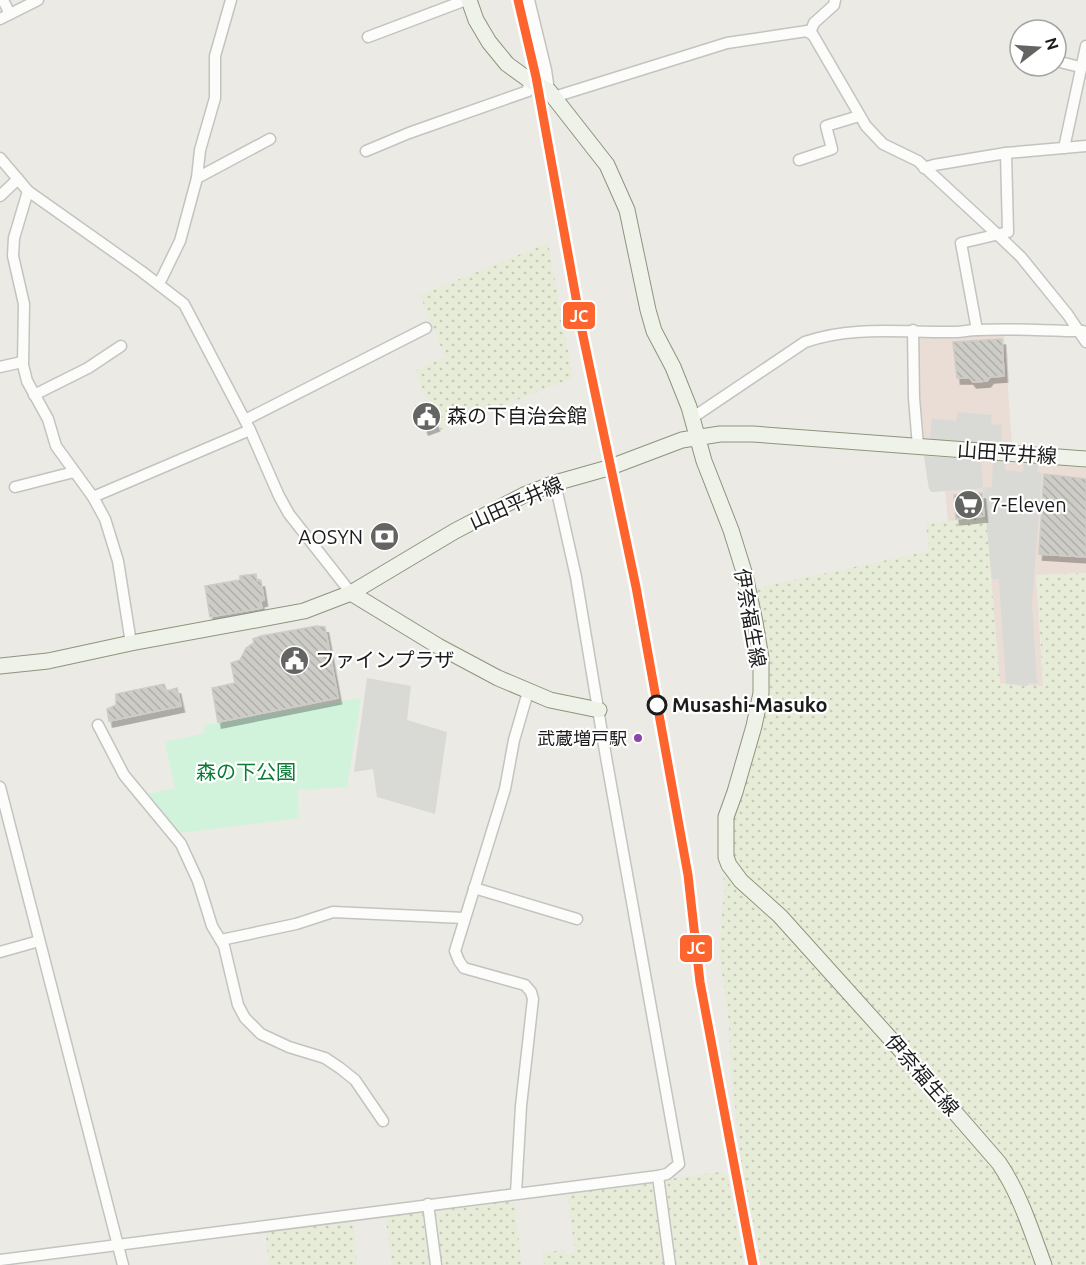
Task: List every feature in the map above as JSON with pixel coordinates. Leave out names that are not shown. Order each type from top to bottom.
[{"type":"main road","name":"伊奈福生線","points":[[468,0],[489,42],[507,64],[551,94],[606,165],[627,210],[654,331],[673,367],[693,418],[704,461],[731,530],[749,589],[761,658],[761,693],[754,726],[724,824],[726,857],[729,865],[741,881],[780,916],[999,1163],[1021,1206],[1044,1265]]},
{"type":"main road","name":"山田平井線","points":[[0,666],[48,661],[304,611],[351,593],[502,505],[555,483],[608,468],[667,445],[698,437],[753,434],[1086,459]]},
{"type":"main road","points":[[351,593],[438,646],[528,692],[550,700],[599,710]]},
{"type":"street","points":[[3,0],[5,17],[38,0]]},
{"type":"street","points":[[159,284],[180,241],[197,178],[200,150],[215,98],[215,56],[231,0]]},
{"type":"street","points":[[368,36],[468,0]]},
{"type":"street","points":[[529,0],[551,94],[727,43],[807,31],[813,35],[866,126],[883,144],[918,161],[1021,257],[1083,331],[1086,342]]},
{"type":"street","points":[[810,33],[814,23],[834,5],[835,0]]},
{"type":"street","points":[[1064,148],[1086,46]]},
{"type":"street","points":[[1068,64],[1080,67]]},
{"type":"street","points":[[366,151],[409,133],[528,91],[529,80]]},
{"type":"street","points":[[799,160],[832,149],[826,126],[859,116]]},
{"type":"street","points":[[197,178],[270,139]]},
{"type":"street","points":[[924,168],[1006,153],[1086,146]]},
{"type":"street","points":[[977,330],[962,243],[1008,232],[1006,153]]},
{"type":"street","points":[[0,158],[28,191],[184,304],[248,425],[289,514],[351,593]]},
{"type":"street","points":[[0,195],[18,180]]},
{"type":"street","points":[[28,191],[14,238],[13,256],[24,304],[22,362],[27,381],[48,419],[56,446],[93,497],[105,519],[118,561],[131,643]]},
{"type":"street","points":[[93,497],[248,425],[426,328]]},
{"type":"street","points":[[693,418],[805,342],[841,333],[913,330],[1083,331]]},
{"type":"street","points":[[913,330],[914,398],[918,446]]},
{"type":"street","points":[[34,395],[88,368],[121,346]]},
{"type":"street","points":[[0,367],[22,362]]},
{"type":"street","points":[[15,488],[74,472]]},
{"type":"street","points":[[0,1260],[516,1192],[658,1176],[667,1174],[679,1164],[576,577],[555,483]]},
{"type":"street","points":[[516,1192],[521,1106],[533,999],[525,985],[464,968],[455,951],[505,789],[514,740],[528,692]]},
{"type":"street","points":[[98,725],[124,775],[181,844],[198,881],[212,926],[221,940],[238,1005],[245,1017],[261,1034],[289,1047],[325,1058],[340,1068],[355,1080],[383,1121]]},
{"type":"street","points":[[0,786],[123,1265]]},
{"type":"street","points":[[474,888],[577,919]]},
{"type":"street","points":[[221,940],[297,924],[333,912],[464,918]]},
{"type":"street","points":[[0,952],[39,940]]},
{"type":"street","points":[[658,1176],[670,1265]]},
{"type":"street","points":[[428,1204],[435,1265]]},
{"type":"shaded area","points":[[514,0],[523,0],[542,81],[532,75]]},
{"type":"shaded area","points":[[1004,334],[1012,446],[921,438],[918,339],[921,335]]},
{"type":"shaded area","points":[[958,412],[992,415],[991,424],[1002,425],[1001,445],[930,439],[932,419],[956,421]]},
{"type":"shaded area","points":[[924,456],[1086,468],[1086,573],[1036,575],[1043,687],[1000,684],[986,518],[948,521],[945,491],[932,492],[929,489]]},
{"type":"shaded area","points":[[924,456],[981,460],[983,488],[932,492],[929,489]]},
{"type":"shaded area","points":[[993,461],[1005,462],[1005,470],[1023,472],[1024,463],[1038,464],[1037,472],[1042,473],[1032,604],[1037,683],[1028,683],[1028,686],[1006,684],[999,579],[992,579],[983,488],[992,487]]},
{"type":"shaded area","points":[[367,678],[411,686],[407,720],[447,732],[435,814],[377,797],[373,769],[354,772]]},
{"type":"green space","points":[[548,243],[573,378],[441,430],[415,371],[445,357],[420,295]]},
{"type":"green space","points":[[986,518],[1000,683],[1043,686],[1037,575],[1086,573],[1086,1265],[1047,1265],[1029,1209],[742,875],[732,853],[731,817],[758,730],[752,589],[929,551],[926,523]]},
{"type":"green space","name":"森の下公園","points":[[361,698],[347,787],[298,790],[299,818],[179,833],[144,795],[175,788],[165,742],[205,733],[204,725]]},
{"type":"green space","points":[[723,863],[999,1169],[1040,1265],[762,1265],[742,1167],[731,1072],[729,1023],[719,951],[724,891]]},
{"type":"green space","points":[[719,1172],[727,1175],[744,1265],[674,1265],[664,1185],[667,1179]]},
{"type":"green space","points":[[650,1180],[655,1184],[666,1265],[544,1265],[543,1252],[565,1250],[567,1254],[575,1253],[567,1191]]},
{"type":"green space","points":[[509,1200],[514,1203],[522,1265],[440,1265],[433,1213],[438,1208]]},
{"type":"green space","points":[[418,1211],[426,1217],[432,1265],[392,1265],[385,1214]]},
{"type":"green space","points":[[353,1218],[357,1265],[269,1265],[265,1228]]},
{"type":"building","points":[[1002,339],[1004,376],[973,382],[970,378],[957,378],[953,342]]},
{"type":"building","name":"森の下自治会館","points":[[427,402],[436,425],[425,429],[416,406]]},
{"type":"building","points":[[1044,474],[1086,479],[1086,557],[1039,554]]},
{"type":"building","points":[[982,493],[984,516],[956,519],[954,495]]},
{"type":"building","points":[[256,574],[257,581],[261,581],[264,600],[260,601],[262,608],[210,617],[205,586],[240,580],[240,576]]},
{"type":"building","points":[[317,626],[325,627],[338,698],[218,722],[212,688],[235,683],[231,663],[240,660],[246,648],[254,643],[253,639]]},
{"type":"building","points":[[164,684],[167,691],[177,688],[181,706],[109,721],[107,709],[116,705],[116,694]]},
{"type":"transit line","name":"JC","points":[[518,0],[536,77],[582,331],[636,587],[688,875],[700,982],[753,1265]]},
{"type":"place","name":"森の下自治会館","points":[[426,416]]},
{"type":"place","name":"7-Eleven","points":[[969,505]]},
{"type":"place","name":"AOSYN","points":[[384,537]]},
{"type":"place","name":"ファインプラザ","points":[[294,660]]},
{"type":"place","name":"Musashi-Masuko","points":[[657,705]]},
{"type":"place","name":"武蔵増戸駅","points":[[638,738]]}]
